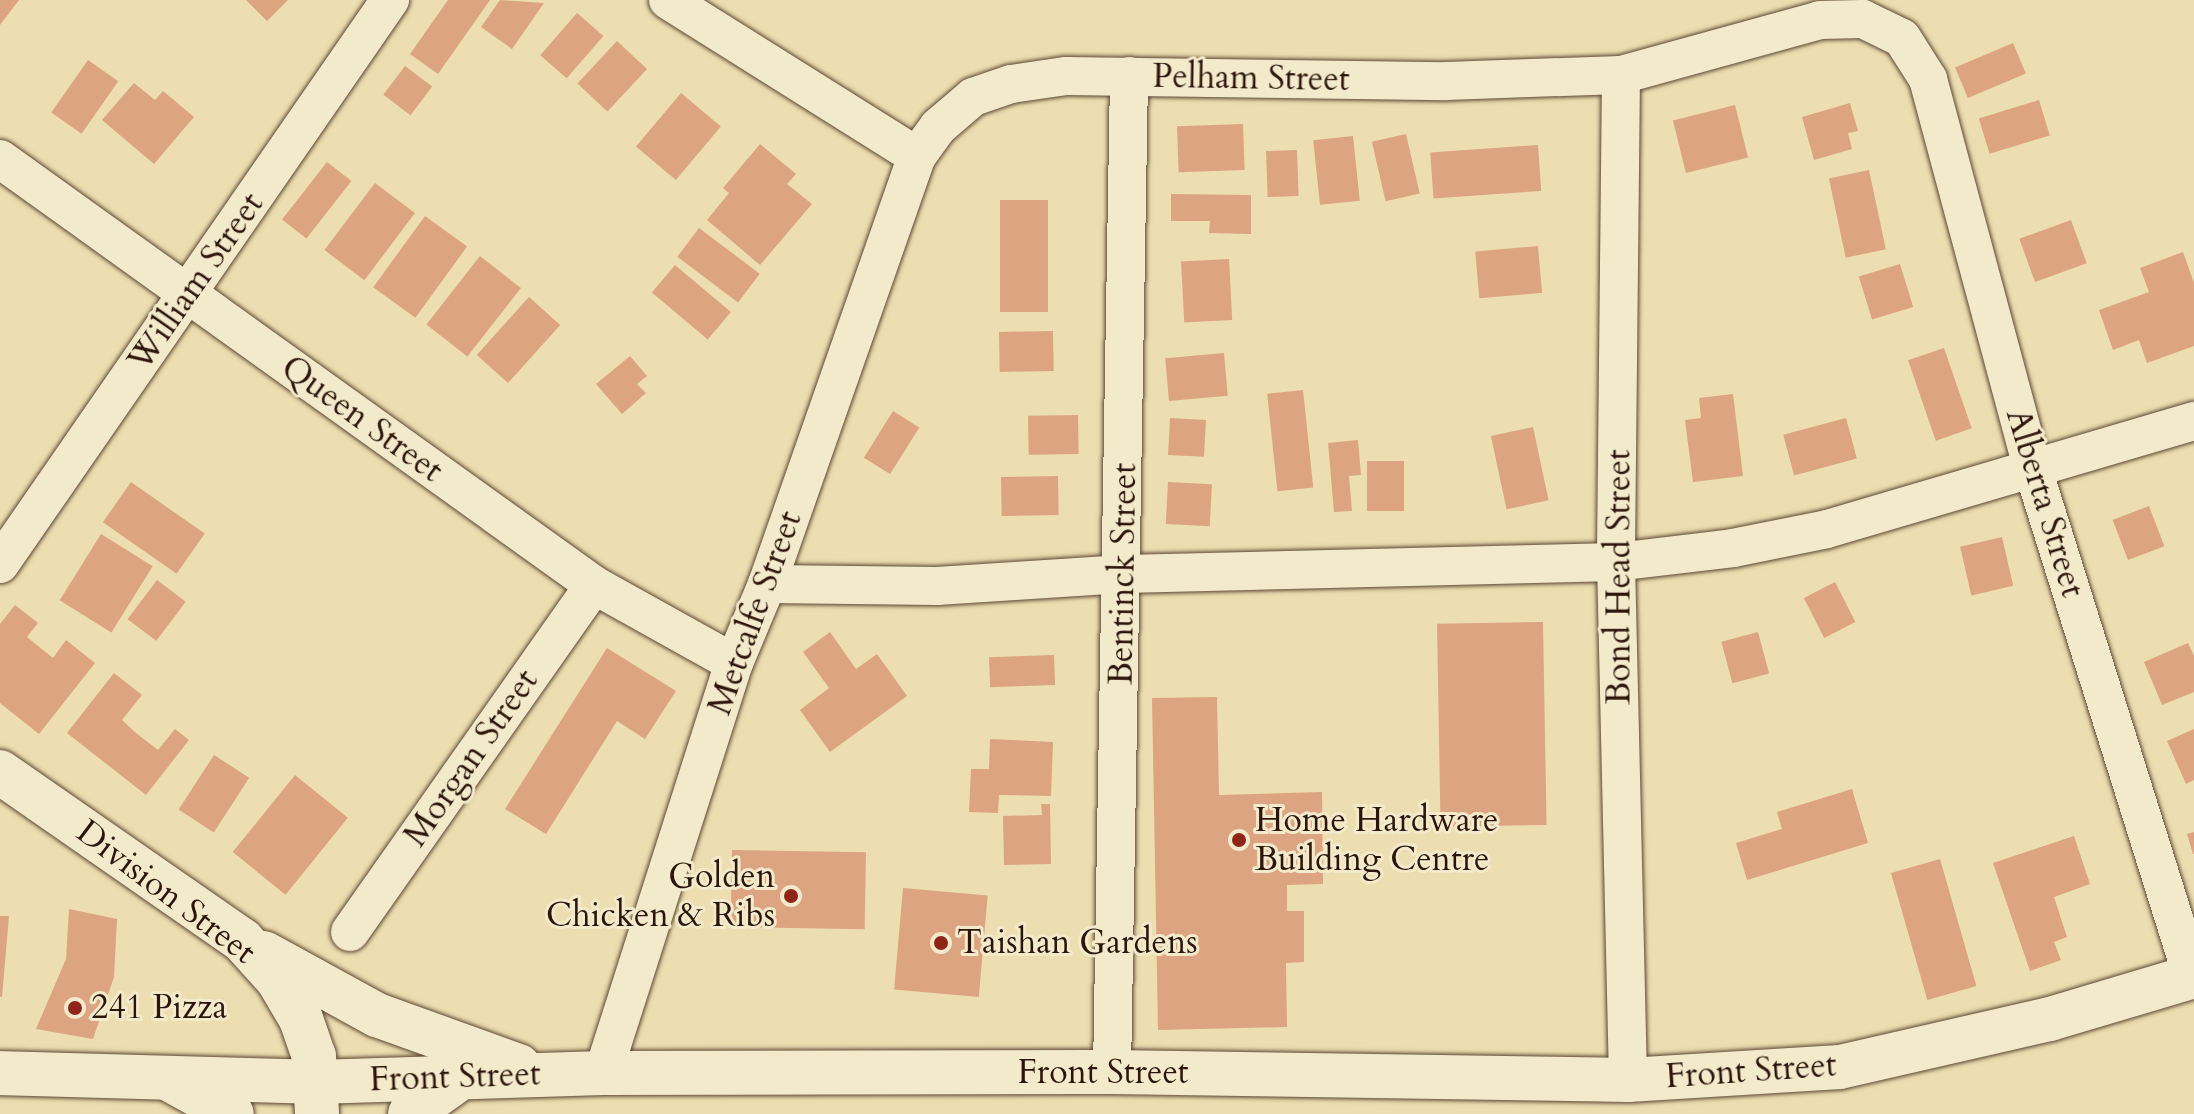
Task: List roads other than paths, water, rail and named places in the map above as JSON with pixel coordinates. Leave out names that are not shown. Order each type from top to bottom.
[{"type":"main road","name":"Division Street","points":[[0,772],[242,940],[278,980],[301,1019],[317,1098]]},
{"type":"main road","points":[[242,940],[377,1015],[540,1074]]},
{"type":"main road","name":"Front Street","points":[[0,1073],[167,1078],[317,1098],[463,1076],[603,1073],[1112,1072],[1628,1080],[1840,1067],[2050,1019],[2193,976]]},
{"type":"main road","points":[[410,1114],[463,1076]]},
{"type":"main road","points":[[167,1078],[232,1114]]},
{"type":"street","name":"William Street","points":[[0,564],[390,0]]},
{"type":"street","points":[[668,0],[917,156]]},
{"type":"street","name":"Pelham Street","points":[[917,156],[938,127],[973,97],[1011,84],[1066,76],[1446,81],[1621,75],[1820,20],[1863,19],[1895,35]]},
{"type":"street","name":"Alberta Street","points":[[1895,35],[1928,79],[2032,466],[2193,976]]},
{"type":"street","name":"Bond Head Street","points":[[1621,75],[1616,562],[1628,1080]]},
{"type":"street","name":"Bentinck Street","points":[[1112,1072],[1124,574],[1129,76]]},
{"type":"street","name":"Metcalfe Street","points":[[603,1073],[734,663],[767,584],[917,156]]},
{"type":"street","name":"Queen Street","points":[[0,159],[594,585],[734,663]]},
{"type":"street","points":[[767,584],[937,586],[1124,574],[1616,562],[1733,548],[1827,529],[2032,466],[2194,421]]},
{"type":"street","name":"Morgan Street","points":[[350,932],[594,585]]},
{"type":"place","name":"Home Hardware Building Centre","points":[[1239,840]]},
{"type":"place","name":"Golden Chicken & Ribs","points":[[791,896]]},
{"type":"place","name":"Taishan Gardens","points":[[941,943]]},
{"type":"place","name":"241 Pizza","points":[[75,1008]]}]
